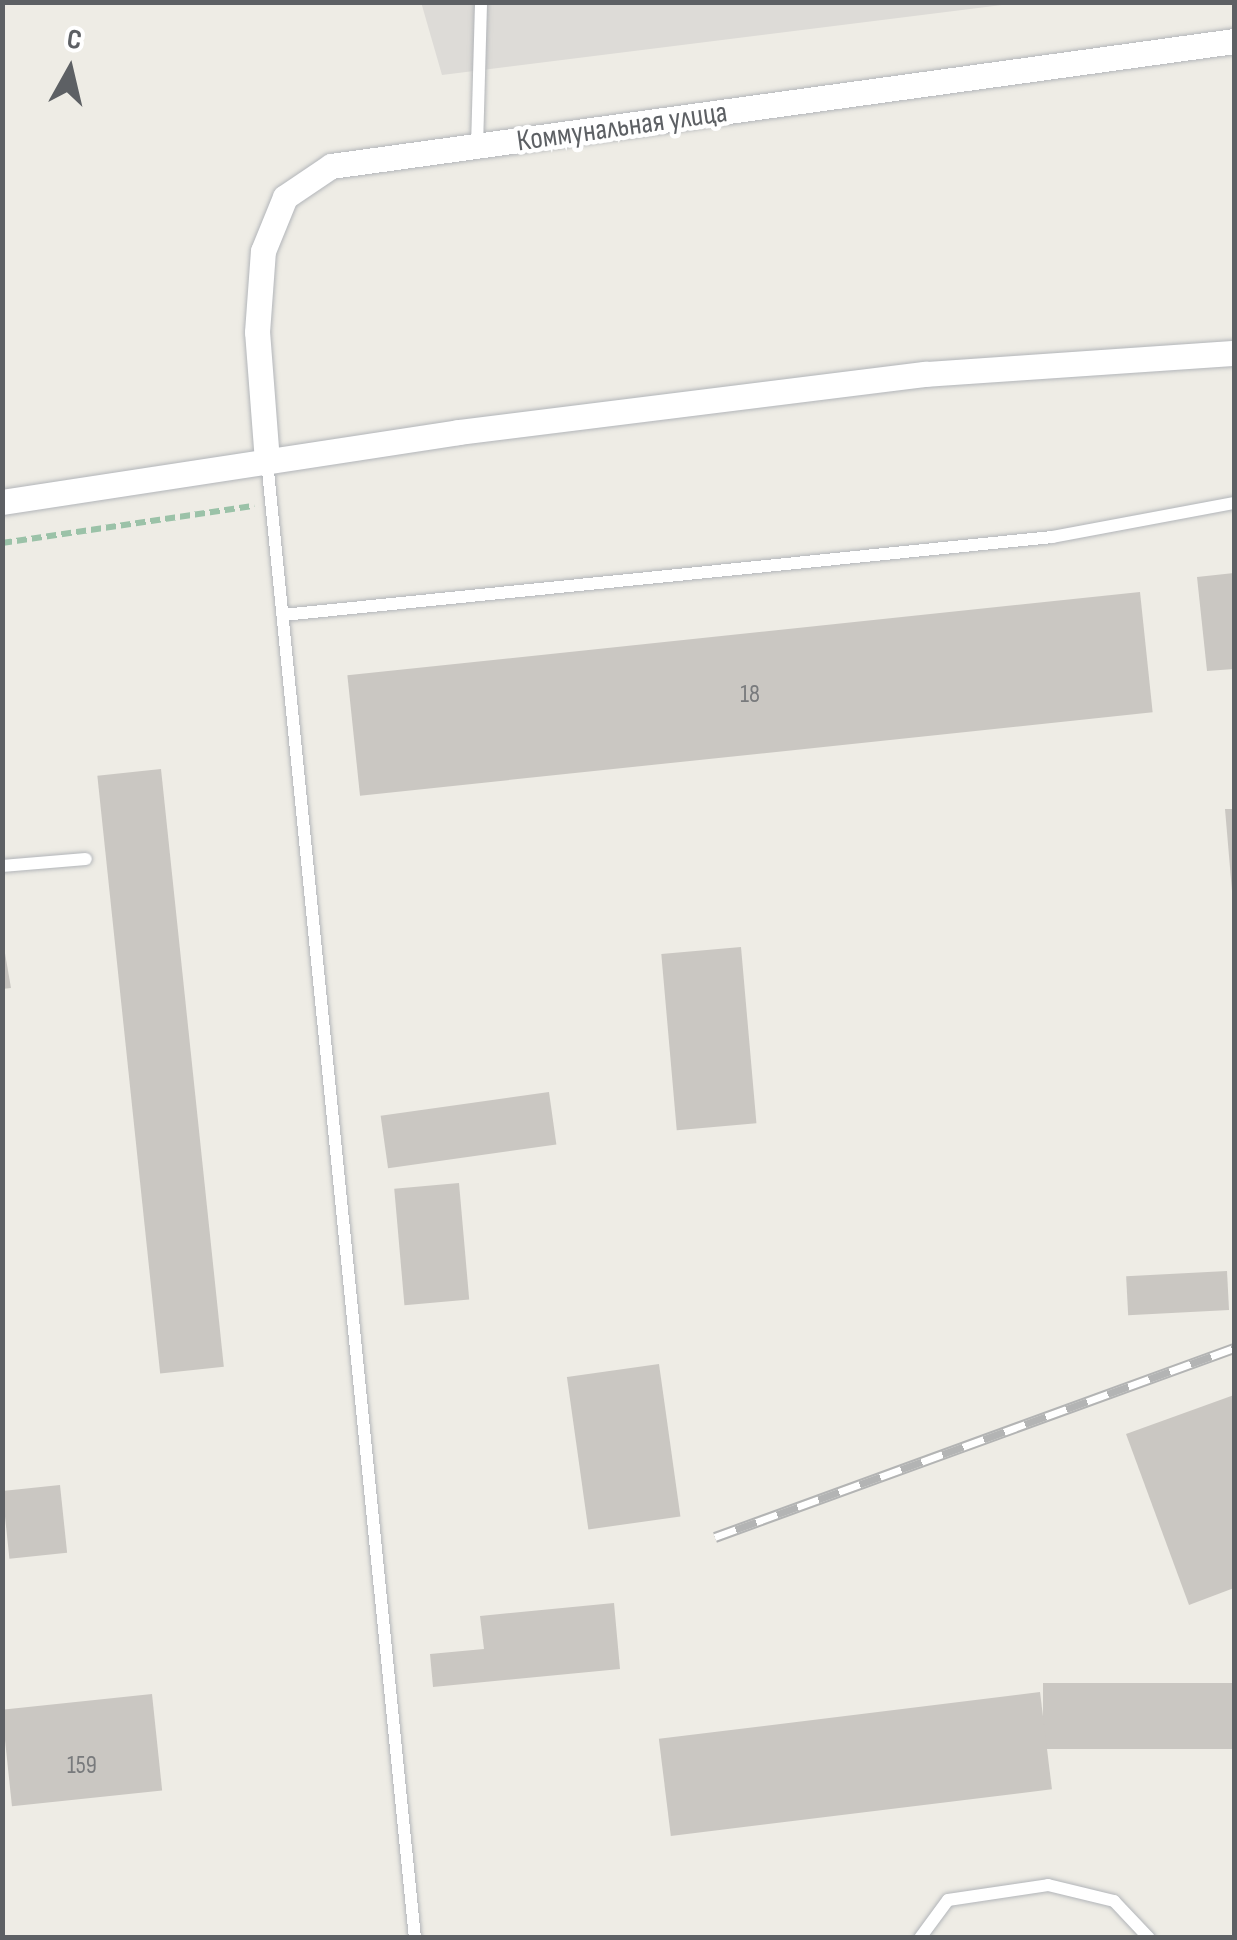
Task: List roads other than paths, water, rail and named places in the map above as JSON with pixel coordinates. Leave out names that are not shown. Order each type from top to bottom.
[{"type":"street","name":"Коммунальная улица","points":[[267,461],[256,332],[263,251],[285,197],[332,166],[1234,41]]},
{"type":"street","points":[[2,502],[267,461],[925,374],[1234,353]]},
{"type":"lane","points":[[477,148],[481,2]]},
{"type":"lane","points":[[267,461],[414,1938]]},
{"type":"lane","points":[[283,615],[1052,537],[1234,503]]},
{"type":"lane","points":[[2,866],[86,859]]},
{"type":"lane","points":[[920,1938],[948,1900],[1048,1884],[1114,1901],[1149,1938]]},
{"type":"railway","points":[[715,1537],[1234,1348]]}]
